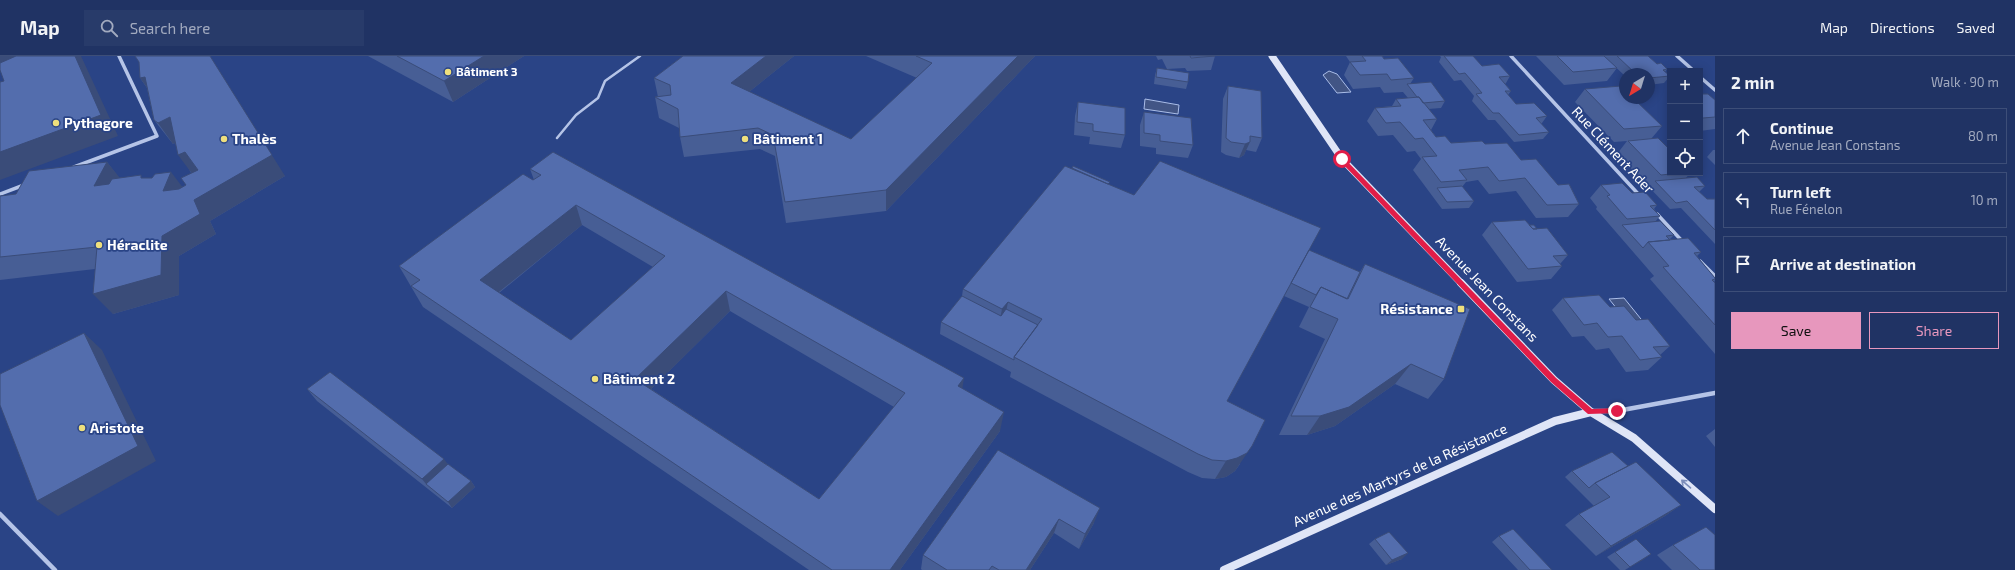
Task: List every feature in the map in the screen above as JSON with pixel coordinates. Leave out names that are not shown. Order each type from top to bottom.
[{"type":"street","points":[[67,170],[157,136],[119,56]]},
{"type":"street","name":"Avenue Jean Constans","points":[[1272,56],[1342,159],[1554,380],[1591,412],[1634,438],[1715,509]]},
{"type":"street","name":"Rue Clément Ader","points":[[1511,56],[1647,203]]},
{"type":"street","points":[[1677,56],[1691,68]]},
{"type":"street","points":[[1703,79],[1715,90]]},
{"type":"street","points":[[0,194],[30,183]]},
{"type":"street","name":"Rue Clément Ader","points":[[1652,209],[1689,248]]},
{"type":"street","points":[[1699,260],[1715,276]]},
{"type":"street","points":[[1591,412],[1617,411],[1715,393]]},
{"type":"street","name":"Avenue des Martyrs de la Résistance","points":[[1224,570],[1555,421],[1591,412]]},
{"type":"street","points":[[0,514],[55,570]]},
{"type":"lane","points":[[557,138],[576,114],[598,98],[605,81],[640,56]]},
{"type":"water","points":[[1329,71],[1337,74],[1351,92],[1337,93],[1323,75]]},
{"type":"water","points":[[1145,99],[1179,105],[1178,114],[1144,109]]},
{"type":"water","points":[[1624,298],[1645,324],[1630,325],[1609,299]]},
{"type":"building","name":"Pythagore","points":[[16,56],[75,56],[101,115],[0,152],[0,82],[4,81],[0,70],[0,63]]},
{"type":"building","points":[[135,56],[210,56],[272,155],[194,200],[200,214],[162,236],[161,275],[93,294],[97,247],[0,257],[0,196],[16,194],[29,171],[107,162],[94,186],[109,184],[112,179],[141,175],[141,178],[152,178],[155,174],[171,172],[163,191],[179,189],[186,185],[181,178],[198,170],[185,152],[178,155],[170,117],[158,123],[154,120],[145,77],[140,78],[139,62]]},
{"type":"building","points":[[397,56],[484,56],[444,81]]},
{"type":"building","name":"Bâtiment 1","points":[[683,56],[766,56],[731,83],[851,139],[932,63],[916,56],[1018,56],[886,190],[785,202],[773,135],[758,128],[680,137],[678,109],[655,97],[671,95],[670,85],[654,78]]},
{"type":"building","points":[[1190,56],[1215,56],[1191,58]]},
{"type":"building","points":[[1362,56],[1382,56],[1384,59],[1398,58],[1414,78],[1391,80],[1387,74],[1360,75],[1350,62],[1366,61]]},
{"type":"building","points":[[1444,56],[1473,56],[1482,66],[1499,64],[1510,76],[1499,77],[1511,91],[1505,91],[1516,104],[1534,103],[1547,116],[1536,118],[1549,132],[1519,135],[1499,113],[1493,113],[1476,94],[1482,93],[1465,73],[1459,74]]},
{"type":"building","points":[[1557,56],[1604,56],[1617,68],[1573,72]]},
{"type":"building","points":[[1617,56],[1648,56],[1657,64],[1661,63],[1667,69],[1663,70],[1667,73],[1667,76],[1655,77],[1655,68],[1630,68]]},
{"type":"building","points":[[1157,68],[1189,73],[1188,82],[1156,77]]},
{"type":"building","points":[[1431,82],[1445,101],[1423,103],[1407,84]]},
{"type":"building","points":[[1228,86],[1261,91],[1262,138],[1250,136],[1250,142],[1245,144],[1231,142],[1226,138]]},
{"type":"building","points":[[1619,86],[1619,104],[1639,104],[1662,126],[1624,129],[1585,89]]},
{"type":"building","points":[[1703,94],[1708,94],[1715,100],[1715,117],[1703,118]]},
{"type":"building","points":[[1419,97],[1437,119],[1423,120],[1436,137],[1445,136],[1451,143],[1482,141],[1485,144],[1507,143],[1521,160],[1536,159],[1558,185],[1569,184],[1579,204],[1547,205],[1525,178],[1499,181],[1488,167],[1459,170],[1467,180],[1441,182],[1422,157],[1437,156],[1423,138],[1415,139],[1400,122],[1386,123],[1375,108],[1401,106],[1396,99]]},
{"type":"building","points":[[1078,102],[1125,108],[1125,135],[1093,131],[1093,124],[1077,122]]},
{"type":"building","points":[[1144,112],[1191,118],[1193,145],[1160,141],[1160,135],[1144,133]]},
{"type":"building","points":[[1658,138],[1667,147],[1667,174],[1661,175],[1628,141]]},
{"type":"building","name":"Bâtiment 2","points":[[553,152],[964,378],[958,386],[1004,412],[890,570],[832,570],[411,286],[420,280],[399,266],[523,174],[533,180],[541,175],[530,169]],"holes":[[[576,205],[665,256],[571,340],[480,280]],[[726,291],[905,393],[819,499],[635,379]]]},
{"type":"building","points":[[1160,161],[1321,228],[1227,401],[1265,420],[1247,453],[1226,461],[1212,460],[1198,454],[1014,357],[1042,319],[1008,302],[1002,309],[963,289],[1065,166],[1134,195]]},
{"type":"building","points":[[1073,166],[1110,182],[1108,184],[1072,168]]},
{"type":"building","points":[[1697,177],[1705,186],[1694,187],[1707,199],[1715,199],[1715,230],[1687,201],[1676,203],[1655,181]]},
{"type":"building","points":[[1622,183],[1632,193],[1645,192],[1657,205],[1650,206],[1660,216],[1627,219],[1607,196],[1610,195],[1601,185]]},
{"type":"building","points":[[1462,186],[1474,201],[1447,202],[1437,188]]},
{"type":"building","points":[[1525,220],[1533,229],[1547,228],[1568,255],[1553,256],[1562,266],[1528,269],[1492,222]]},
{"type":"building","points":[[1660,221],[1674,235],[1666,236],[1670,240],[1648,242],[1643,248],[1622,225]]},
{"type":"building","points":[[1529,225],[1534,225],[1537,229],[1533,229]]},
{"type":"building","points":[[1688,238],[1701,252],[1694,253],[1715,278],[1712,280],[1715,283],[1715,325],[1663,267],[1669,266],[1648,242]]},
{"type":"building","points":[[1309,250],[1360,272],[1347,299],[1321,287],[1316,295],[1291,283]]},
{"type":"building","points":[[1365,264],[1470,309],[1444,379],[1411,364],[1349,407],[1320,416],[1291,416],[1338,319],[1310,307],[1321,287],[1348,299]]},
{"type":"building","points":[[1599,295],[1610,307],[1624,306],[1636,320],[1648,319],[1670,346],[1653,347],[1662,357],[1640,360],[1622,336],[1608,337],[1597,323],[1584,325],[1563,298]]},
{"type":"building","points":[[962,296],[1001,316],[1006,309],[1038,325],[1014,357],[1014,360],[941,322]]},
{"type":"building","name":"Aristote","points":[[84,333],[138,446],[37,501],[0,405],[0,374]]},
{"type":"building","points":[[330,372],[444,459],[422,479],[307,389]]},
{"type":"building","points":[[998,450],[1100,508],[1085,534],[1059,519],[1026,570],[999,570],[992,566],[989,570],[947,570],[923,555]]},
{"type":"building","points":[[1612,452],[1628,466],[1595,483],[1589,488],[1572,471]]},
{"type":"building","points":[[1636,462],[1681,505],[1611,546],[1579,514],[1610,497],[1595,483]]},
{"type":"building","points":[[448,464],[471,481],[448,502],[426,484]]},
{"type":"building","points":[[1706,527],[1715,535],[1715,570],[1700,570],[1673,545]]},
{"type":"building","points":[[1513,529],[1552,570],[1530,570],[1499,536]]},
{"type":"building","points":[[1389,532],[1408,553],[1392,560],[1375,539]]},
{"type":"building","points":[[1636,539],[1651,554],[1630,567],[1615,552]]},
{"type":"place","name":"Bâtiment 3","points":[[448,72]]},
{"type":"place","name":"Pythagore","points":[[56,123]]},
{"type":"place","name":"Thalès","points":[[224,139]]},
{"type":"place","name":"Bâtiment 1","points":[[745,139]]},
{"type":"place","name":"Héraclite","points":[[99,245]]},
{"type":"place","name":"Résistance","points":[[1461,309]]},
{"type":"place","name":"Bâtiment 2","points":[[595,379]]},
{"type":"place","name":"Aristote","points":[[82,428]]},
{"type":"route","points":[[1342,159],[1554,380],[1591,412],[1617,411]]}]
